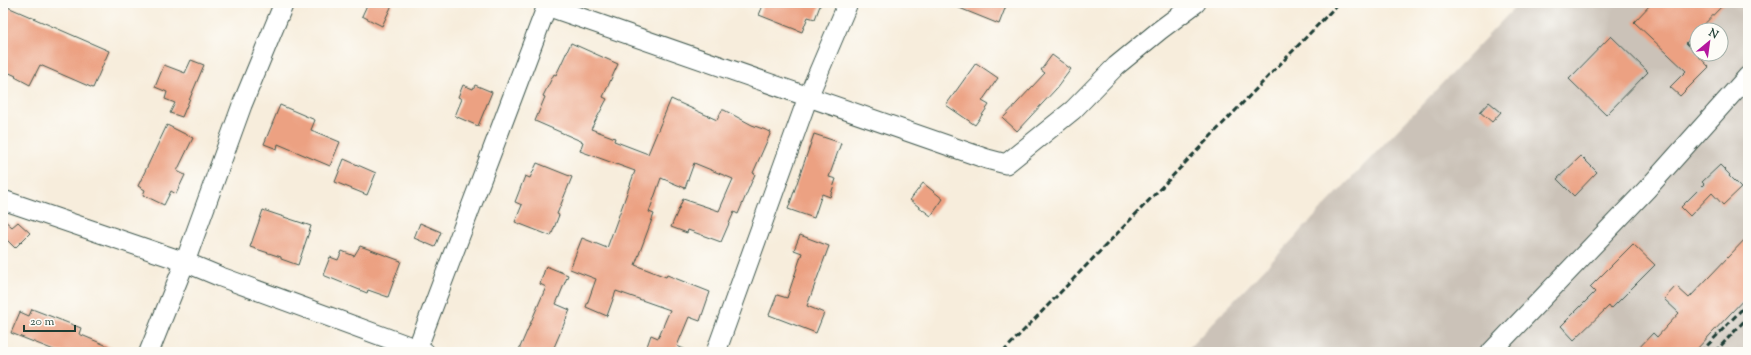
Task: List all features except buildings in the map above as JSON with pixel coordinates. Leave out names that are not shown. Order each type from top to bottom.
[{"type":"street","points":[[149,352],[185,262],[242,105],[284,3]]},
{"type":"street","points":[[716,352],[808,97],[848,3]]},
{"type":"street","points":[[3,200],[185,262],[221,277],[419,351],[547,4],[808,97],[987,159],[1006,164],[1073,110],[1121,62],[1196,3]]},
{"type":"street","points":[[1491,352],[1647,189],[1748,76]]},
{"type":"shaded area","points":[[1519,3],[1748,3],[1748,352],[1185,352]]},
{"type":"railway","points":[[1003,352],[1339,3]]},
{"type":"railway","points":[[1701,352],[1748,303]]},
{"type":"railway","points":[[1715,352],[1748,317]]}]
